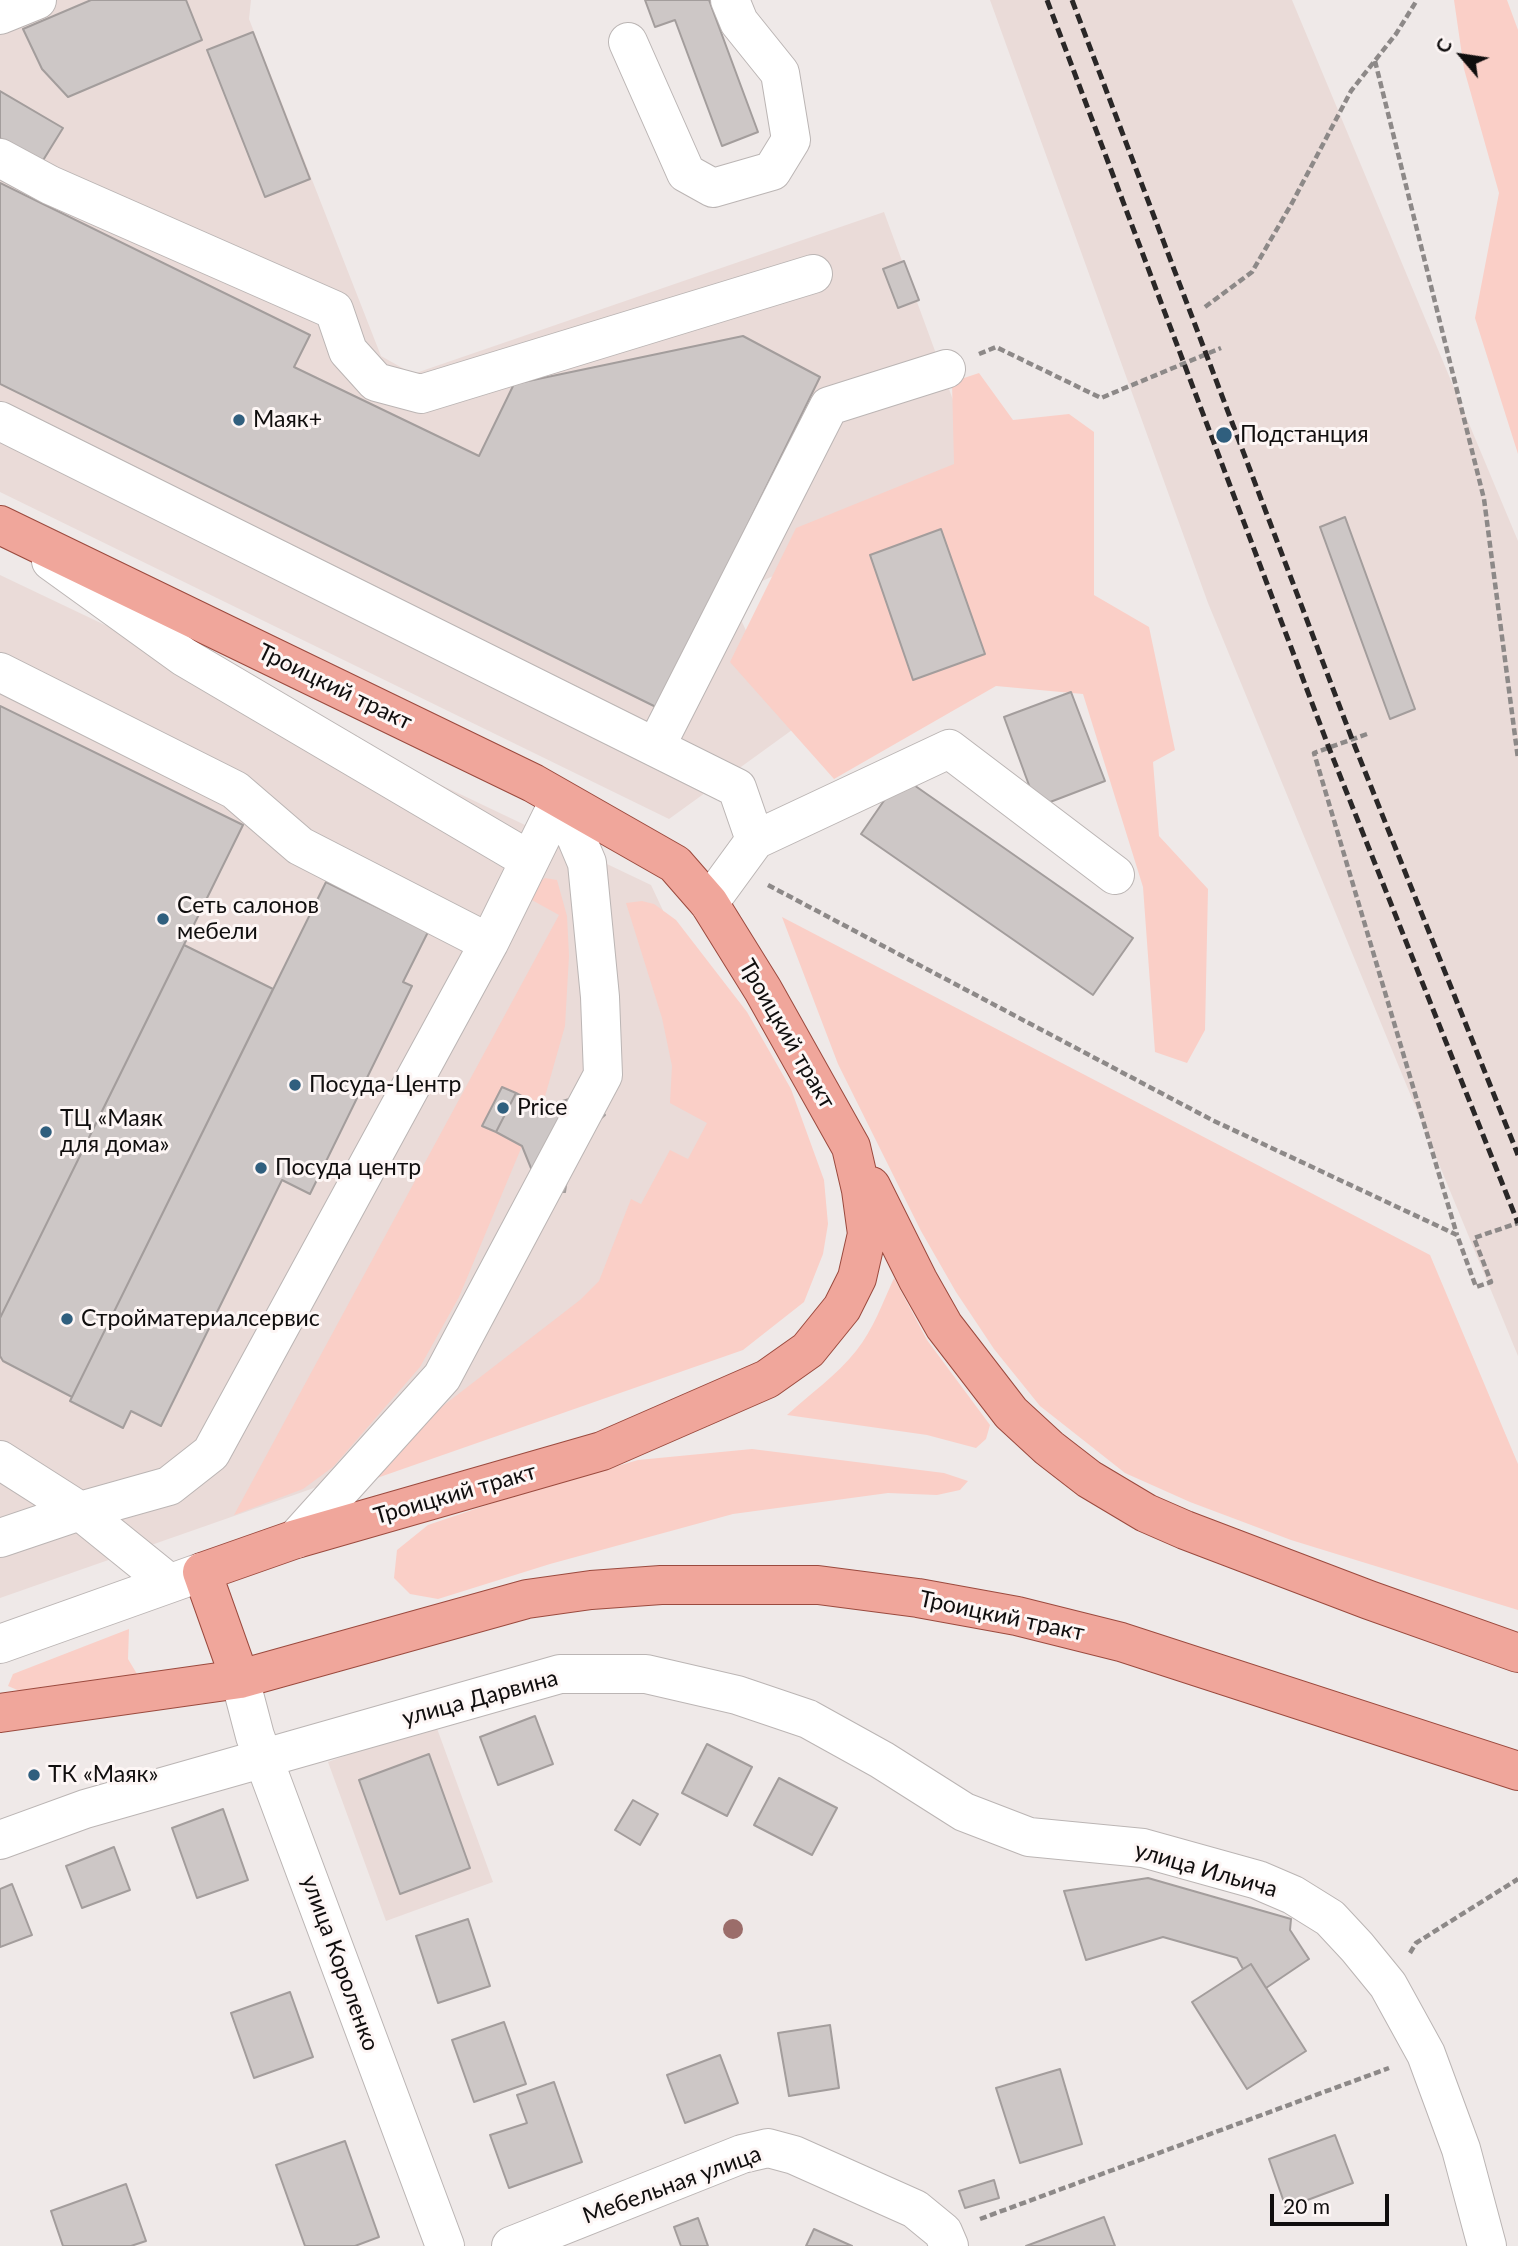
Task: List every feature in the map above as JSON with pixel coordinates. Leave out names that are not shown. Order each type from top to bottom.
[{"type":"main road","name":"Троицкий тракт","points":[[2,526],[533,783],[675,864],[709,903],[763,990],[851,1147],[861,1190],[867,1234],[856,1278],[842,1308],[808,1350],[767,1379],[603,1451],[296,1539],[186,1577]]},
{"type":"main road","points":[[851,1147],[944,1326],[1011,1413],[1070,1465],[1146,1513],[1185,1530],[1518,1653]]},
{"type":"main road","points":[[0,1713],[240,1679],[186,1577]]},
{"type":"main road","name":"Троицкий тракт","points":[[240,1679],[527,1599],[591,1590],[661,1585],[818,1585],[918,1598],[1017,1616],[1121,1642],[1518,1771]]},
{"type":"street","points":[[0,15],[37,0]]},
{"type":"street","points":[[628,42],[686,173],[713,188],[772,171],[791,140],[780,72],[739,22],[730,0]]},
{"type":"street","points":[[0,158],[50,185],[334,310],[348,351],[376,382],[421,394],[813,274]]},
{"type":"street","points":[[656,746],[829,406],[946,369]]},
{"type":"street","points":[[0,421],[737,788],[745,853]]},
{"type":"street","points":[[2,526],[184,657],[529,860]]},
{"type":"street","points":[[0,672],[235,790],[300,846],[489,943]]},
{"type":"street","points":[[709,903],[745,853],[949,749],[1115,875]]},
{"type":"street","points":[[0,1538],[80,1511],[169,1486],[211,1453],[489,943],[560,799]]},
{"type":"street","points":[[296,1539],[442,1377],[603,1075],[600,997],[587,863],[560,799]]},
{"type":"street","points":[[0,1460],[186,1577]]},
{"type":"street","points":[[0,1644],[186,1577]]},
{"type":"street","name":"улица Дарвина","points":[[0,1840],[85,1810],[560,1674],[646,1674],[737,1695],[808,1720],[882,1760],[964,1812]]},
{"type":"street","name":"улица Короленко","points":[[240,1679],[255,1736],[445,2246]]},
{"type":"street","name":"улица Ильича","points":[[964,1812],[1029,1837],[1143,1848],[1258,1881],[1293,1895],[1329,1918],[1388,1985],[1426,2054],[1461,2149],[1487,2246]]},
{"type":"street","name":"Мебельная улица","points":[[511,2246],[742,2154],[768,2148],[794,2155],[915,2209],[946,2239]]},
{"type":"path","points":[[1205,307],[1251,272],[1292,203],[1351,90],[1396,34],[1417,0]]},
{"type":"path","points":[[1376,61],[1484,499],[1518,759]]},
{"type":"path","points":[[946,369],[996,346],[1101,398],[1221,348]]},
{"type":"path","points":[[1367,734],[1314,753],[1457,1235],[1476,1287],[1491,1282],[1474,1238],[1518,1223]]},
{"type":"path","points":[[745,853],[1212,1121],[1457,1235]]},
{"type":"path","points":[[1388,1985],[1416,1943],[1518,1879]]},
{"type":"path","points":[[946,2239],[1426,2054]]},
{"type":"shaded area","points":[[0,0],[251,0],[249,19],[381,356],[413,374],[884,212],[982,479],[730,596],[792,730],[669,819],[0,492]]},
{"type":"shaded area","points":[[990,0],[1292,0],[1518,541],[1518,1356],[1208,603]]},
{"type":"shaded area","points":[[1454,0],[1507,0],[1518,30],[1518,454],[1475,318],[1499,193],[1464,69]]},
{"type":"shaded area","points":[[979,373],[1013,420],[1069,414],[1094,432],[1094,595],[1149,627],[1175,750],[1153,762],[1159,836],[1208,889],[1205,1030],[1187,1063],[1155,1052],[1143,887],[1083,694],[996,686],[834,779],[730,662],[796,528],[954,464],[952,382]]},
{"type":"shaded area","points":[[0,575],[651,885],[758,1112],[638,1337],[411,1454],[0,1598]]},
{"type":"shaded area","points":[[545,878],[557,880],[567,916],[569,956],[565,1026],[542,1107],[503,1087],[483,1125],[522,1146],[459,1297],[420,1367],[333,1467],[303,1489],[234,1515],[559,915],[530,899],[538,883]]},
{"type":"shaded area","points":[[642,901],[654,904],[676,920],[747,1012],[791,1089],[824,1180],[828,1224],[823,1254],[804,1302],[743,1350],[377,1478],[426,1419],[580,1300],[599,1281],[631,1199],[641,1204],[670,1150],[688,1159],[707,1123],[670,1103],[672,1066],[662,1018],[626,903]]},
{"type":"shaded area","points":[[782,917],[1430,1255],[1518,1464],[1518,1610],[1291,1540],[1190,1502],[1125,1473],[1040,1406],[994,1349],[956,1292],[921,1231],[838,1064]]},
{"type":"shaded area","points":[[894,1278],[927,1340],[990,1425],[986,1439],[976,1448],[927,1435],[787,1415],[849,1360],[873,1325]]},
{"type":"shaded area","points":[[752,1449],[944,1473],[968,1481],[960,1490],[937,1495],[888,1493],[733,1514],[550,1564],[438,1599],[410,1594],[394,1578],[397,1550],[428,1525],[638,1460]]},
{"type":"shaded area","points":[[129,1629],[128,1659],[137,1674],[22,1692],[8,1686],[13,1674]]},
{"type":"shaded area","points":[[435,1723],[493,1882],[386,1921],[328,1762]]},
{"type":"building","points":[[91,0],[186,0],[202,40],[68,97],[42,69],[23,29]]},
{"type":"building","points":[[645,0],[709,0],[758,132],[722,146],[675,20],[655,27]]},
{"type":"building","points":[[253,32],[310,179],[265,197],[207,50]]},
{"type":"building","points":[[0,91],[63,128],[42,162],[0,138]]},
{"type":"building","name":"Маяк+","points":[[0,183],[310,335],[294,367],[479,456],[514,384],[743,336],[820,377],[658,708],[0,384]]},
{"type":"building","points":[[904,261],[919,300],[898,308],[883,269]]},
{"type":"building","points":[[1345,517],[1415,709],[1390,719],[1320,527]]},
{"type":"building","points":[[941,529],[985,654],[913,680],[870,555]]},
{"type":"building","points":[[1071,692],[1105,781],[1037,807],[1004,717]]},
{"type":"building","name":"ТЦ «Маяк для дома»","points":[[0,706],[243,825],[0,1318]]},
{"type":"building","points":[[901,776],[1133,938],[1093,995],[861,834]]},
{"type":"building","name":"Посуда-Центр","points":[[326,882],[428,932],[403,982],[412,986],[310,1194],[282,1180],[161,1426],[131,1411],[123,1428],[70,1401]]},
{"type":"building","points":[[184,945],[273,989],[72,1397],[3,1361],[0,1356],[0,1318]]},
{"type":"building","points":[[502,1087],[516,1093],[496,1132],[482,1126]]},
{"type":"building","points":[[587,1090],[605,1115],[590,1128],[569,1166],[565,1192],[533,1191],[535,1178],[522,1146],[496,1132],[516,1093],[542,1107],[576,1097]]},
{"type":"building","points":[[535,1716],[553,1764],[498,1785],[480,1737]]},
{"type":"building","points":[[707,1744],[752,1767],[727,1816],[682,1793]]},
{"type":"building","points":[[429,1754],[470,1868],[400,1894],[359,1780]]},
{"type":"building","points":[[779,1778],[837,1808],[812,1855],[754,1825]]},
{"type":"building","points":[[633,1800],[658,1814],[640,1845],[615,1830]]},
{"type":"building","points":[[223,1809],[248,1880],[197,1898],[172,1828]]},
{"type":"building","points":[[114,1847],[130,1890],[82,1908],[66,1866]]},
{"type":"building","points":[[1148,1878],[1291,1919],[1290,1930],[1309,1959],[1266,1988],[1251,1964],[1243,1969],[1237,1958],[1163,1937],[1086,1960],[1064,1891]]},
{"type":"building","points":[[12,1884],[32,1935],[0,1947],[0,1889]]},
{"type":"building","points":[[468,1919],[490,1986],[438,2003],[416,1936]]},
{"type":"building","points":[[1251,1964],[1306,2051],[1247,2089],[1192,2002]]},
{"type":"building","points":[[290,1992],[313,2057],[254,2078],[231,2013]]},
{"type":"building","points":[[504,2022],[526,2084],[474,2102],[452,2040]]},
{"type":"building","points":[[830,2025],[839,2088],[789,2096],[778,2033]]},
{"type":"building","points":[[720,2055],[738,2103],[685,2123],[667,2075]]},
{"type":"building","points":[[1060,2069],[1082,2144],[1020,2163],[996,2088]]},
{"type":"building","points":[[554,2082],[582,2162],[509,2188],[490,2135],[527,2123],[517,2095]]},
{"type":"building","points":[[1335,2135],[1353,2183],[1286,2208],[1269,2159]]},
{"type":"building","points":[[345,2141],[379,2237],[355,2246],[305,2246],[276,2165]]},
{"type":"building","points":[[994,2180],[999,2198],[965,2208],[959,2191]]},
{"type":"building","points":[[126,2184],[146,2241],[131,2246],[63,2246],[51,2211]]},
{"type":"building","points":[[1104,2217],[1115,2246],[1026,2246]]},
{"type":"building","points":[[698,2218],[708,2246],[681,2246],[674,2227]]},
{"type":"building","points":[[814,2229],[852,2246],[806,2246]]},
{"type":"railway","points":[[1047,0],[1329,748],[1518,1223]]},
{"type":"railway","points":[[1072,0],[1352,739],[1518,1155]]},
{"type":"place","name":"Маяк+","points":[[239,420]]},
{"type":"place","name":"Подстанция","points":[[1224,435]]},
{"type":"place","name":"Сеть салонов мебели","points":[[163,919]]},
{"type":"place","name":"Посуда-Центр","points":[[295,1085]]},
{"type":"place","name":"Price","points":[[503,1108]]},
{"type":"place","name":"ТЦ «Маяк для дома»","points":[[46,1132]]},
{"type":"place","name":"Посуда центр","points":[[261,1168]]},
{"type":"place","name":"Стройматериалсервис","points":[[67,1319]]},
{"type":"place","name":"ТК «Маяк»","points":[[34,1775]]}]
